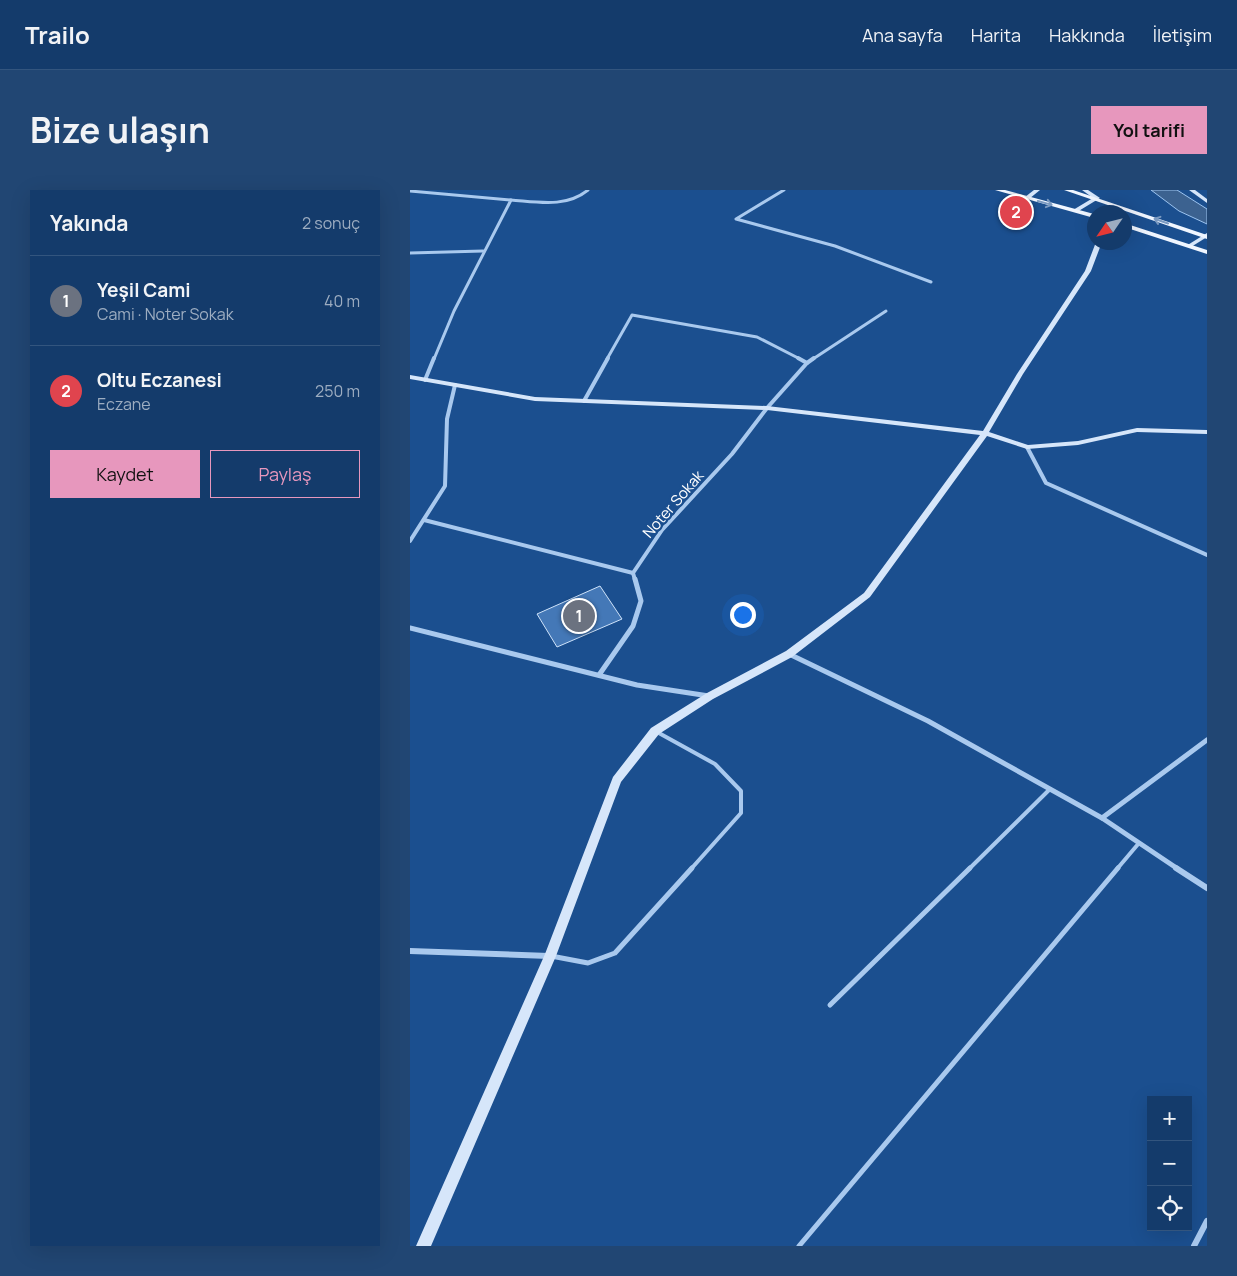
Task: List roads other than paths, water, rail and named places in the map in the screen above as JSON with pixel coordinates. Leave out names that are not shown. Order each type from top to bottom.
[{"type":"main road","points":[[998,190],[1087,214]]},
{"type":"main road","points":[[1067,190],[1098,198],[1206,236]]},
{"type":"main road","points":[[1132,228],[1207,252]]},
{"type":"street","points":[[410,191],[510,200],[566,202],[581,198],[588,190]]},
{"type":"street","points":[[784,190],[736,219],[835,246],[930,282]]},
{"type":"street","points":[[1027,198],[1038,190]]},
{"type":"street","points":[[1084,190],[1098,198]]},
{"type":"street","points":[[1192,190],[1207,201]]},
{"type":"street","points":[[1075,211],[1098,198]]},
{"type":"street","points":[[425,380],[483,250],[510,200]]},
{"type":"street","points":[[1189,246],[1206,236]]},
{"type":"street","points":[[410,253],[483,250]]},
{"type":"street","points":[[423,1246],[550,956],[617,780],[655,731],[710,696],[789,654],[867,595],[985,433],[1020,374],[1088,270],[1096,250]]},
{"type":"street","name":"Noter Sokak","points":[[633,573],[662,530],[732,454],[767,408],[808,363],[886,311]]},
{"type":"street","points":[[584,401],[632,315],[757,337],[808,363]]},
{"type":"street","points":[[410,377],[535,399],[767,408],[985,433],[1027,447],[1078,442],[1137,430],[1207,432]]},
{"type":"street","points":[[410,542],[445,486],[447,420],[455,385]]},
{"type":"street","points":[[1027,447],[1046,483],[1207,555]]},
{"type":"street","points":[[424,520],[633,573],[641,601],[633,626],[599,675]]},
{"type":"street","points":[[410,628],[637,685],[710,696]]},
{"type":"street","points":[[789,654],[928,721],[1102,818],[1207,888]]},
{"type":"street","points":[[1102,818],[1207,740]]},
{"type":"street","points":[[410,951],[550,956]]},
{"type":"street","points":[[1194,1246],[1207,1221]]},
{"type":"lane","points":[[550,956],[588,963],[615,953],[741,813],[741,790],[715,764],[655,731]]},
{"type":"lane","points":[[830,1005],[1050,790]]},
{"type":"lane","points":[[799,1246],[1139,843]]},
{"type":"water","points":[[1151,190],[1177,190],[1207,209],[1207,224],[1179,211]]},
{"type":"place","name":"Oltu Eczanesi","points":[[1016,212]]},
{"type":"place","name":"Yeşil Cami","points":[[579,616]]}]
